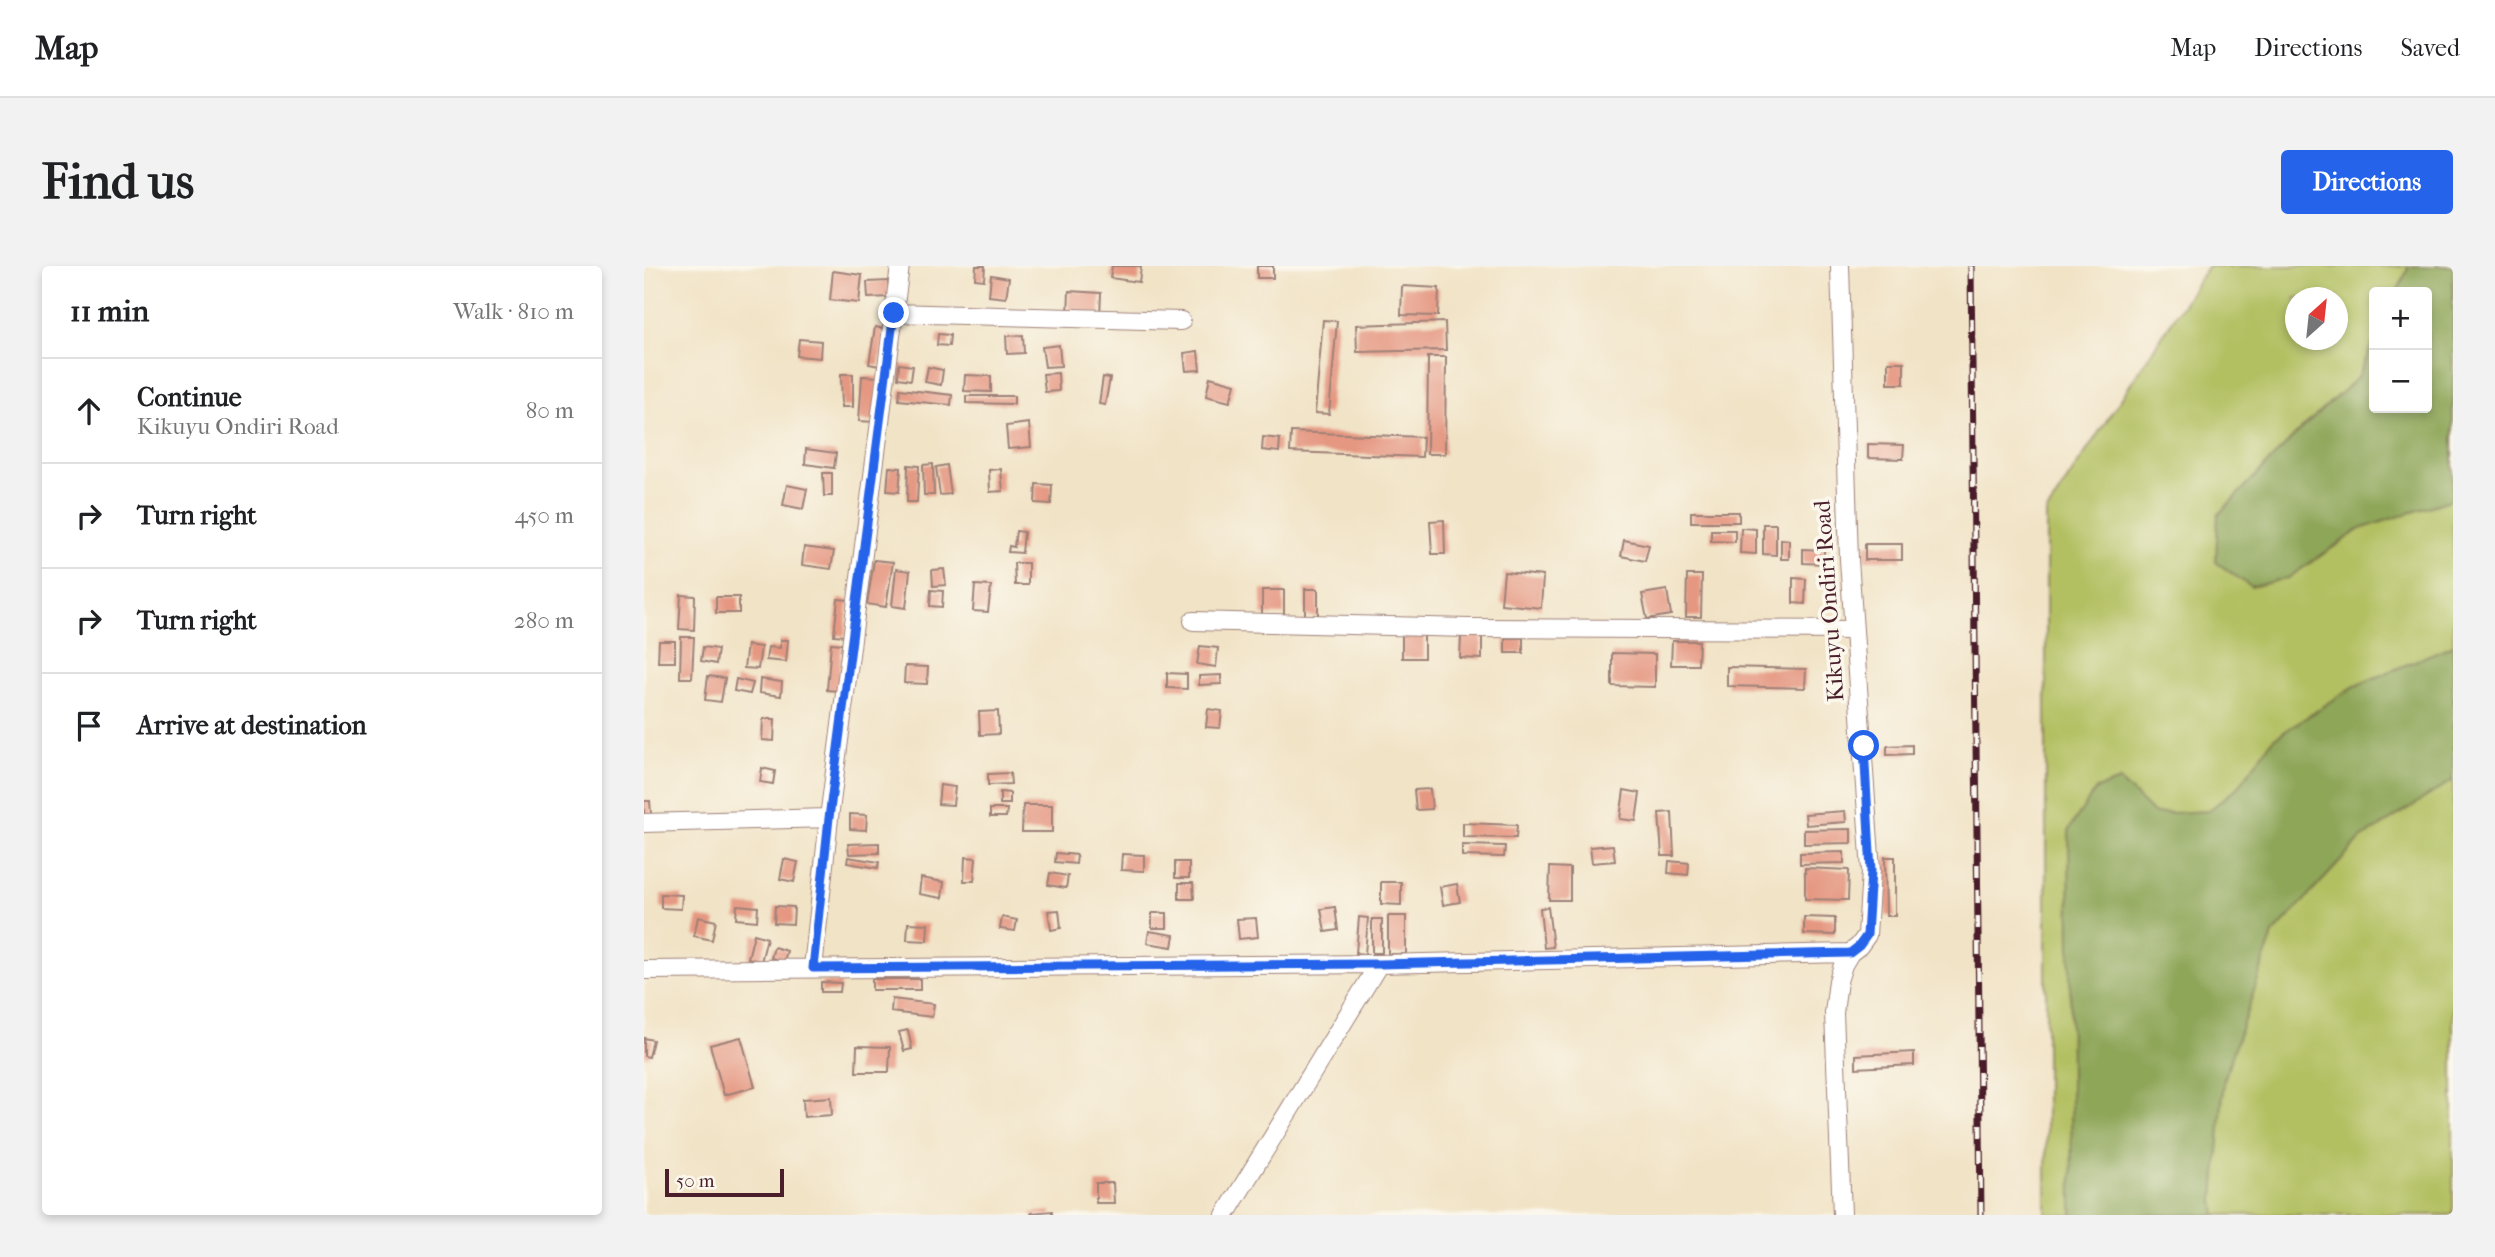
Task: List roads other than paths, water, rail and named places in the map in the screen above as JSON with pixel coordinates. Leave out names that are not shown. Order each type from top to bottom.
[{"type":"street","points":[[813,968],[829,818],[900,266]]},
{"type":"street","name":"Kikuyu Ondiri Road","points":[[1840,266],[1849,559],[1871,871],[1867,935],[1850,953],[1838,981],[1834,1013],[1842,1215]]},
{"type":"street","points":[[894,313],[1181,321]]},
{"type":"street","points":[[1193,621],[1468,628],[1854,630]]},
{"type":"street","points":[[644,824],[829,818]]},
{"type":"street","points":[[644,970],[1379,964],[1850,953]]},
{"type":"street","points":[[1225,1215],[1379,964]]},
{"type":"railway","points":[[1971,266],[1981,1215]]}]
